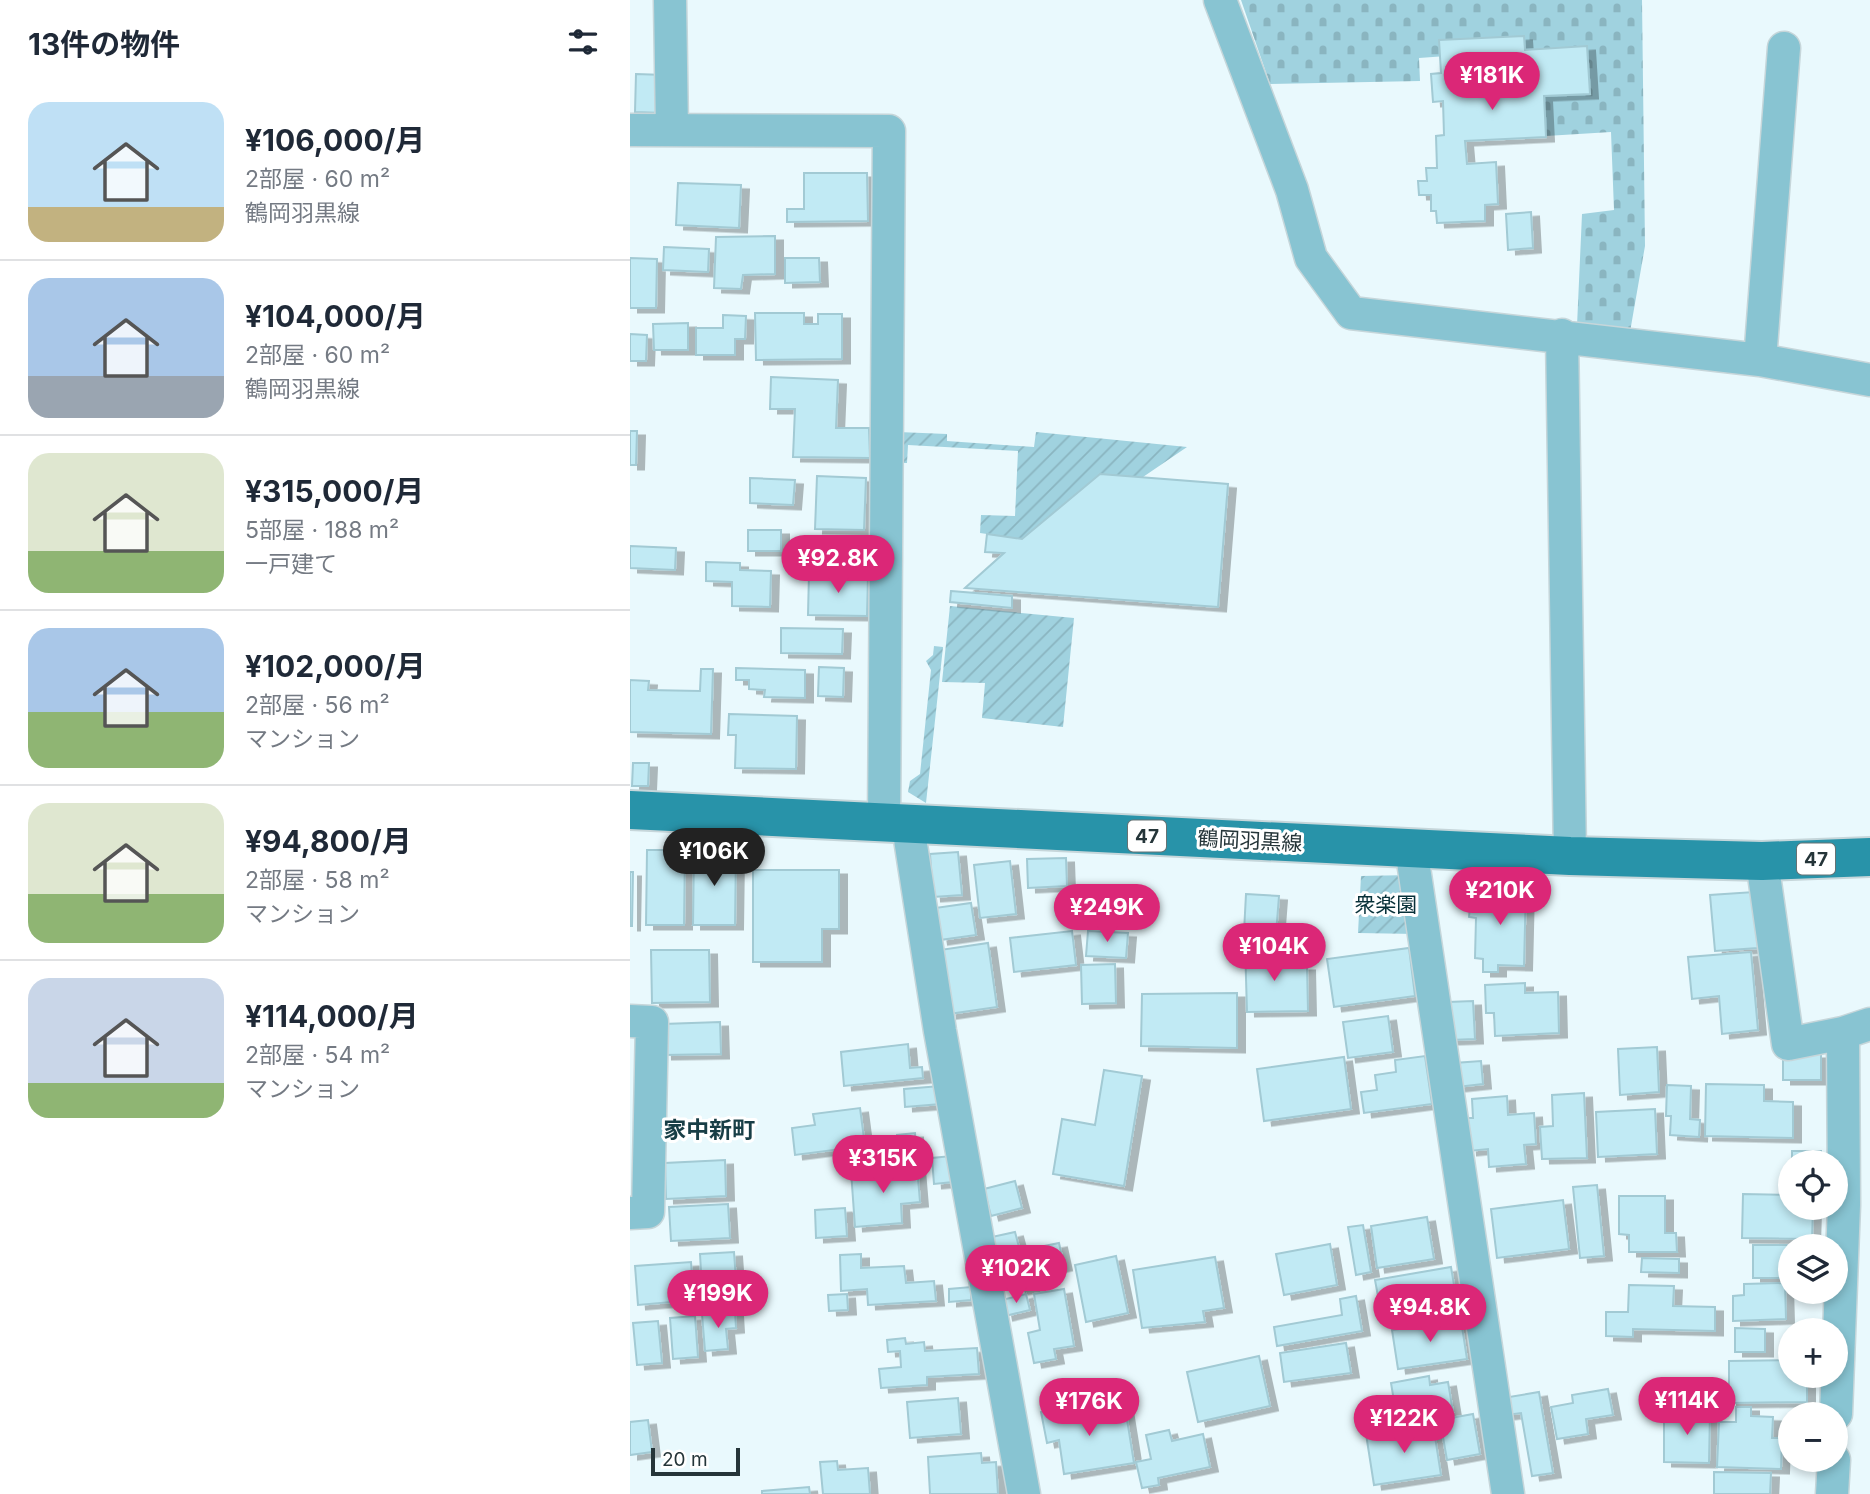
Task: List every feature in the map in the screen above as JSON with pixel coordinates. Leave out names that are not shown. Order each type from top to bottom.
[{"type":"main road","name":"鶴岡羽黒線","points":[[630,810],[1570,856],[1762,862],[1870,857]]},
{"type":"street","points":[[670,0],[672,130]]},
{"type":"street","points":[[1220,0],[1292,190],[1311,258],[1351,313],[1562,335],[1760,360],[1870,380]]},
{"type":"street","points":[[1760,360],[1784,48]]},
{"type":"street","points":[[630,130],[889,131],[896,825],[940,1031],[1024,1494]]},
{"type":"street","points":[[1562,335],[1570,856]]},
{"type":"street","points":[[1411,848],[1508,1494]]},
{"type":"street","points":[[1762,862],[1788,1044],[1856,1029],[1844,1205],[1836,1402]]},
{"type":"street","points":[[630,1021],[652,1022],[640,1118],[648,1212],[630,1213]]},
{"type":"street","points":[[1832,1494],[1833,1472]]},
{"type":"green space","points":[[1241,0],[1642,0],[1645,246],[1630,332],[1577,326],[1582,214],[1614,210],[1611,132],[1546,136],[1544,96],[1590,93],[1587,46],[1419,58],[1420,81],[1270,84]]},
{"type":"green space","points":[[898,432],[947,434],[947,441],[1034,447],[1036,432],[1187,447],[1143,477],[1100,474],[1022,539],[980,533],[981,515],[1015,516],[1018,451],[908,445],[907,463],[898,463]]},
{"type":"green space","points":[[950,606],[1074,618],[1063,727],[982,718],[985,683],[942,682]]},
{"type":"green space","points":[[934,646],[943,647],[926,803],[908,792],[910,781],[920,774],[931,670],[926,661],[933,655]]},
{"type":"green space","name":"衆楽園","points":[[1411,875],[1416,934],[1358,933],[1361,876]]},
{"type":"building","points":[[1524,36],[1525,50],[1587,46],[1590,94],[1544,96],[1546,137],[1465,141],[1467,164],[1496,162],[1498,204],[1485,205],[1485,221],[1437,223],[1436,211],[1431,211],[1431,195],[1419,195],[1418,181],[1427,181],[1426,168],[1437,168],[1436,136],[1444,135],[1443,101],[1433,102],[1431,74],[1441,73],[1439,40]]},
{"type":"building","points":[[636,74],[664,75],[663,113],[635,112]]},
{"type":"building","points":[[804,173],[867,173],[868,221],[787,222],[787,209],[804,209]]},
{"type":"building","points":[[678,183],[741,185],[739,228],[676,225]]},
{"type":"building","points":[[1531,212],[1533,248],[1508,250],[1506,214]]},
{"type":"building","points":[[775,236],[775,274],[743,275],[741,289],[714,288],[716,237]]},
{"type":"building","points":[[664,247],[709,249],[708,272],[663,270]]},
{"type":"building","points":[[630,258],[657,259],[656,308],[630,308]]},
{"type":"building","points":[[785,258],[819,258],[820,282],[785,283]]},
{"type":"building","points":[[755,313],[804,313],[804,324],[818,324],[818,314],[842,314],[842,359],[756,360]]},
{"type":"building","points":[[723,315],[746,316],[745,339],[735,339],[735,355],[696,355],[696,328],[723,328]]},
{"type":"building","points":[[688,323],[688,350],[654,350],[653,324]]},
{"type":"building","points":[[630,334],[647,335],[646,361],[630,361]]},
{"type":"building","points":[[771,377],[838,380],[836,428],[869,428],[870,458],[793,457],[795,409],[770,409]]},
{"type":"building","points":[[630,431],[637,431],[636,465],[630,465]]},
{"type":"building","points":[[1100,474],[1228,484],[1218,607],[965,588],[1004,553],[985,552],[987,534],[1022,539]]},
{"type":"building","points":[[817,476],[866,478],[864,530],[815,529]]},
{"type":"building","points":[[750,478],[795,480],[793,505],[750,503]]},
{"type":"building","points":[[748,530],[781,530],[781,551],[748,551]]},
{"type":"building","points":[[630,546],[676,548],[675,570],[630,568]]},
{"type":"building","points":[[706,562],[740,563],[740,570],[771,571],[770,607],[732,606],[732,582],[706,581]]},
{"type":"building","points":[[809,573],[868,575],[867,616],[808,615]]},
{"type":"building","points":[[951,591],[1012,596],[1012,608],[950,602]]},
{"type":"building","points":[[781,628],[843,629],[842,654],[781,653]]},
{"type":"building","points":[[819,667],[844,668],[843,697],[818,696]]},
{"type":"building","points":[[736,668],[805,670],[805,698],[764,697],[765,690],[749,689],[749,680],[736,680]]},
{"type":"building","points":[[701,669],[713,669],[711,734],[630,732],[630,680],[649,681],[648,690],[700,691]]},
{"type":"building","points":[[729,714],[797,716],[796,769],[735,768],[736,735],[728,735]]},
{"type":"building","points":[[633,763],[649,763],[648,786],[632,786]]},
{"type":"building","points":[[647,850],[685,850],[684,925],[646,925]]},
{"type":"building","points":[[694,850],[736,851],[735,925],[693,925]]},
{"type":"building","points":[[958,852],[962,895],[933,897],[930,854]]},
{"type":"building","points":[[1066,858],[1067,886],[1028,888],[1027,859]]},
{"type":"building","points":[[1010,861],[1016,914],[980,918],[974,865]]},
{"type":"building","points":[[753,870],[839,870],[839,929],[822,929],[822,962],[753,962]]},
{"type":"building","points":[[630,872],[633,872],[632,926],[630,926]]},
{"type":"building","points":[[1481,886],[1526,886],[1524,966],[1498,965],[1498,972],[1483,972],[1483,959],[1475,958],[1476,918],[1469,917],[1470,907],[1480,907]]},
{"type":"building","points":[[1754,892],[1758,948],[1715,951],[1710,895]]},
{"type":"building","points":[[1246,894],[1279,896],[1276,934],[1244,932]]},
{"type":"building","points":[[971,903],[976,935],[940,940],[935,908]]},
{"type":"building","points":[[1072,931],[1076,965],[1014,972],[1010,938]]},
{"type":"building","points":[[1088,931],[1128,933],[1126,958],[1086,956]]},
{"type":"building","points":[[988,943],[997,1007],[949,1014],[940,950]]},
{"type":"building","points":[[1270,943],[1270,966],[1307,966],[1308,1011],[1247,1012],[1245,944]]},
{"type":"building","points":[[1409,948],[1415,996],[1334,1007],[1327,959]]},
{"type":"building","points":[[651,950],[709,950],[710,1002],[652,1003]]},
{"type":"building","points":[[1751,952],[1758,1030],[1722,1034],[1719,996],[1692,999],[1688,957]]},
{"type":"building","points":[[1115,964],[1116,1003],[1082,1004],[1081,965]]},
{"type":"building","points":[[1525,983],[1525,993],[1558,992],[1559,1033],[1495,1036],[1494,1013],[1486,1013],[1485,985]]},
{"type":"building","points":[[1237,993],[1237,1048],[1141,1046],[1142,994]]},
{"type":"building","points":[[1473,1001],[1475,1039],[1450,1040],[1448,1002]]},
{"type":"building","points":[[1388,1016],[1393,1052],[1348,1058],[1343,1022]]},
{"type":"building","points":[[720,1022],[721,1054],[664,1055],[663,1024]]},
{"type":"building","points":[[908,1044],[910,1068],[922,1067],[923,1078],[844,1086],[841,1052]]},
{"type":"building","points":[[1657,1047],[1659,1092],[1620,1095],[1618,1049]]},
{"type":"building","points":[[1783,1054],[1821,1054],[1821,1080],[1783,1080]]},
{"type":"building","points":[[1425,1056],[1432,1104],[1364,1113],[1361,1092],[1377,1090],[1375,1075],[1396,1072],[1395,1060]]},
{"type":"building","points":[[1344,1057],[1351,1109],[1264,1121],[1257,1069]]},
{"type":"building","points":[[1481,1061],[1483,1084],[1457,1087],[1454,1063]]},
{"type":"building","points":[[1104,1070],[1142,1076],[1124,1186],[1053,1174],[1062,1119],[1095,1125]]},
{"type":"building","points":[[1706,1084],[1764,1085],[1764,1101],[1793,1102],[1793,1138],[1705,1136]]},
{"type":"building","points":[[1667,1085],[1691,1086],[1690,1119],[1700,1120],[1699,1137],[1670,1135],[1671,1116],[1666,1116]]},
{"type":"building","points":[[940,1086],[941,1104],[905,1107],[904,1089]]},
{"type":"building","points":[[1584,1093],[1587,1158],[1542,1159],[1540,1127],[1553,1126],[1552,1095]]},
{"type":"building","points":[[1507,1096],[1508,1115],[1534,1113],[1536,1144],[1524,1145],[1526,1164],[1489,1167],[1488,1149],[1469,1151],[1467,1118],[1473,1118],[1472,1099]]},
{"type":"building","points":[[860,1108],[865,1146],[795,1155],[792,1128],[815,1125],[813,1114]]},
{"type":"building","points":[[1655,1109],[1657,1154],[1598,1157],[1596,1112]]},
{"type":"building","points":[[915,1133],[916,1146],[897,1148],[897,1135]]},
{"type":"building","points":[[951,1156],[953,1182],[934,1184],[932,1158]]},
{"type":"building","points":[[725,1160],[726,1196],[666,1199],[665,1163]]},
{"type":"building","points":[[917,1166],[920,1202],[901,1204],[902,1223],[855,1227],[851,1171]]},
{"type":"building","points":[[1015,1181],[1022,1208],[991,1216],[984,1189]]},
{"type":"building","points":[[1597,1185],[1604,1256],[1580,1258],[1573,1187]]},
{"type":"building","points":[[1743,1194],[1778,1195],[1778,1220],[1813,1220],[1812,1234],[1778,1234],[1778,1239],[1742,1238]]},
{"type":"building","points":[[1619,1196],[1665,1196],[1665,1233],[1676,1233],[1677,1252],[1629,1252],[1629,1235],[1619,1234]]},
{"type":"building","points":[[1563,1200],[1569,1249],[1497,1258],[1491,1209]]},
{"type":"building","points":[[728,1204],[730,1238],[671,1241],[669,1207]]},
{"type":"building","points":[[845,1208],[847,1236],[816,1238],[815,1210]]},
{"type":"building","points":[[1427,1217],[1434,1259],[1377,1268],[1371,1226]]},
{"type":"building","points":[[1363,1225],[1371,1272],[1356,1275],[1348,1227]]},
{"type":"building","points":[[1015,1232],[1019,1247],[996,1253],[992,1237]]},
{"type":"building","points":[[1059,1243],[1064,1266],[1034,1272],[1037,1287],[1018,1290],[1010,1253]]},
{"type":"building","points":[[1330,1244],[1337,1285],[1284,1295],[1276,1254]]},
{"type":"building","points":[[1753,1245],[1778,1245],[1778,1278],[1753,1278]]},
{"type":"building","points":[[734,1252],[737,1294],[728,1295],[729,1305],[703,1306],[700,1254]]},
{"type":"building","points":[[861,1254],[861,1268],[904,1266],[906,1283],[934,1281],[936,1301],[868,1305],[867,1289],[841,1291],[840,1255]]},
{"type":"building","points":[[1116,1256],[1128,1313],[1086,1322],[1075,1265]]},
{"type":"building","points":[[1215,1257],[1224,1308],[1203,1311],[1205,1322],[1142,1328],[1133,1270]]},
{"type":"building","points":[[1642,1258],[1679,1259],[1679,1273],[1641,1272]]},
{"type":"building","points":[[691,1262],[694,1300],[638,1305],[635,1266]]},
{"type":"building","points":[[1451,1267],[1456,1297],[1437,1300],[1438,1309],[1382,1318],[1375,1280]]},
{"type":"building","points":[[1778,1283],[1778,1304],[1786,1304],[1786,1318],[1733,1321],[1733,1296],[1744,1295],[1744,1284]]},
{"type":"building","points":[[1629,1285],[1674,1286],[1673,1306],[1715,1307],[1715,1331],[1633,1329],[1633,1337],[1606,1336],[1606,1312],[1628,1312]]},
{"type":"building","points":[[971,1287],[971,1300],[949,1302],[949,1289]]},
{"type":"building","points":[[1064,1289],[1074,1346],[1054,1349],[1056,1359],[1034,1363],[1028,1333],[1040,1330],[1034,1294]]},
{"type":"building","points":[[847,1294],[848,1310],[829,1311],[828,1295]]},
{"type":"building","points":[[1026,1294],[1030,1310],[1005,1316],[1002,1300]]},
{"type":"building","points":[[1356,1296],[1362,1331],[1277,1346],[1274,1327],[1342,1315],[1340,1299]]},
{"type":"building","points":[[735,1311],[736,1328],[726,1329],[728,1349],[705,1351],[702,1314]]},
{"type":"building","points":[[695,1316],[698,1357],[673,1359],[670,1318]]},
{"type":"building","points":[[1461,1320],[1467,1359],[1398,1369],[1392,1330]]},
{"type":"building","points":[[658,1321],[662,1363],[637,1365],[633,1323]]},
{"type":"building","points":[[1735,1328],[1765,1329],[1765,1352],[1735,1352]]},
{"type":"building","points":[[905,1338],[906,1344],[924,1342],[925,1351],[977,1348],[979,1374],[927,1377],[927,1385],[881,1388],[879,1369],[901,1367],[900,1351],[888,1352],[887,1340]]},
{"type":"building","points":[[1346,1343],[1351,1373],[1284,1382],[1280,1353]]},
{"type":"building","points":[[1259,1356],[1270,1406],[1198,1422],[1187,1372]]},
{"type":"building","points":[[1778,1360],[1778,1388],[1807,1388],[1807,1402],[1729,1403],[1729,1361]]},
{"type":"building","points":[[1429,1376],[1430,1385],[1448,1382],[1453,1412],[1434,1415],[1435,1419],[1398,1425],[1391,1383]]},
{"type":"building","points":[[1608,1389],[1613,1415],[1586,1419],[1588,1434],[1557,1439],[1551,1407],[1573,1403],[1572,1395]]},
{"type":"building","points":[[1539,1392],[1553,1473],[1532,1476],[1521,1413],[1506,1415],[1503,1398]]},
{"type":"building","points":[[958,1398],[961,1434],[910,1438],[907,1402]]},
{"type":"building","points":[[1086,1404],[1087,1413],[1125,1407],[1134,1463],[1064,1474],[1059,1440],[1047,1443],[1041,1412]]},
{"type":"building","points":[[1736,1407],[1751,1407],[1751,1416],[1773,1417],[1772,1438],[1778,1438],[1778,1469],[1717,1467],[1719,1422],[1736,1422]]},
{"type":"building","points":[[1664,1411],[1710,1411],[1709,1463],[1664,1462]]},
{"type":"building","points":[[1473,1414],[1480,1454],[1447,1460],[1440,1420]]},
{"type":"building","points":[[648,1420],[652,1452],[630,1455],[630,1422]]},
{"type":"building","points":[[1433,1424],[1441,1475],[1374,1485],[1366,1434]]},
{"type":"building","points":[[1169,1430],[1172,1441],[1203,1434],[1210,1467],[1158,1478],[1159,1485],[1142,1488],[1136,1462],[1151,1459],[1146,1435]]},
{"type":"building","points":[[981,1453],[982,1463],[996,1462],[998,1494],[930,1494],[928,1457]]},
{"type":"building","points":[[837,1461],[838,1470],[868,1468],[870,1494],[823,1494],[820,1462]]},
{"type":"building","points":[[1714,1472],[1771,1473],[1770,1494],[1714,1494]]},
{"type":"building","points":[[809,1487],[810,1494],[762,1494],[762,1491]]},
{"type":"district","name":"家中新町","points":[[709,1130]]}]
